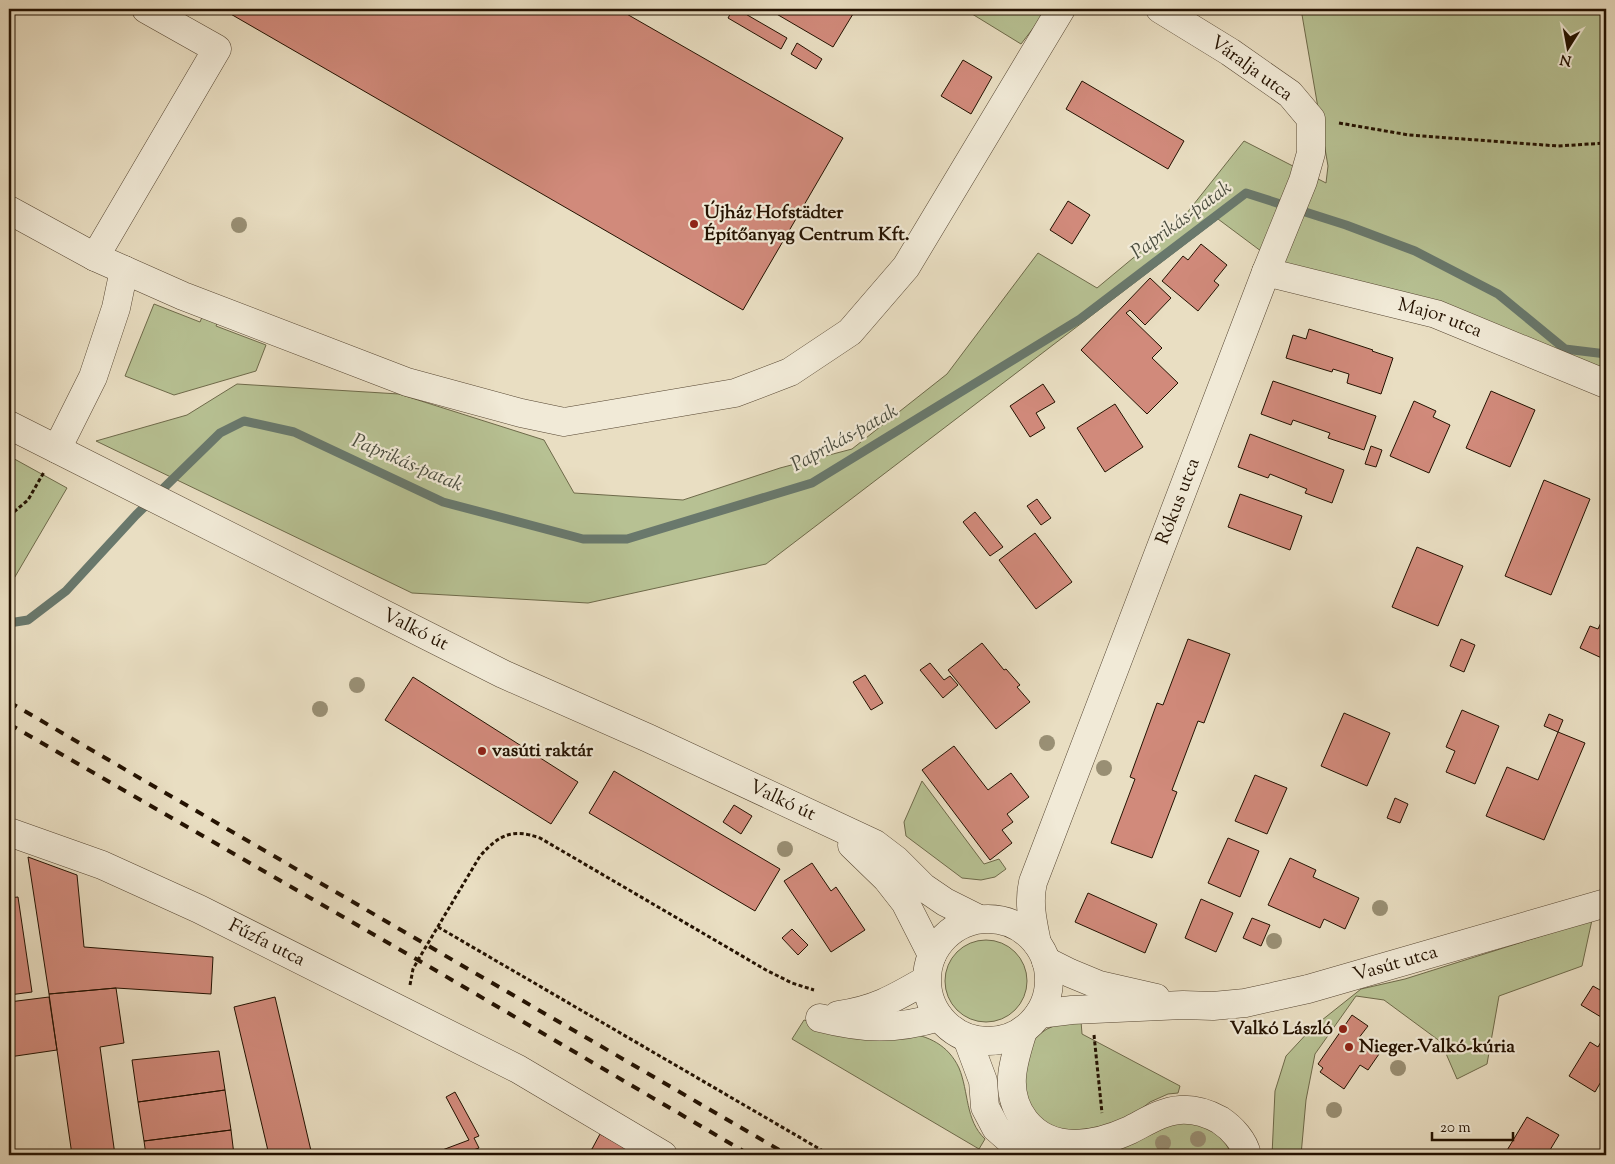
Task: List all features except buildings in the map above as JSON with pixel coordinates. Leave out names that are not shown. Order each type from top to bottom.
[{"type":"street","points":[[95,257],[217,50],[146,9]]},
{"type":"street","points":[[9,210],[95,257],[183,296],[407,382],[529,415],[564,422],[735,393],[790,372],[850,332],[906,267],[1061,9]]},
{"type":"street","name":"Váralja utca","points":[[1160,9],[1230,52],[1290,94],[1311,119]]},
{"type":"street","name":"Rókus utca","points":[[1042,952],[1031,914],[1031,891],[1302,181],[1311,152],[1311,119]]},
{"type":"street","points":[[57,449],[94,377],[116,308],[124,270]]},
{"type":"street","name":"Major utca","points":[[1266,272],[1436,314],[1606,384]]},
{"type":"street","name":"Valkó út","points":[[9,425],[503,674],[648,738],[875,844],[945,902],[985,919]]},
{"type":"street","points":[[827,822],[886,879],[905,902],[929,967],[930,1000],[939,1017],[950,1028],[967,1038],[995,1041],[1010,1037],[1031,1022]]},
{"type":"street","name":"Fűzfa utca","points":[[9,832],[102,865],[199,909],[518,1069],[663,1155]]},
{"type":"street","name":"Rókus utca","points":[[985,919],[1013,905],[1034,882]]},
{"type":"street","name":"Vasút utca","points":[[1031,1022],[1072,1010],[1184,1005],[1213,1006],[1245,1003],[1308,989],[1606,903]]},
{"type":"street","points":[[939,1017],[914,1024],[888,1027],[846,1024],[820,1018],[857,1012],[890,1001],[929,967],[939,943],[950,932],[963,924],[985,919],[1005,921],[1023,930],[1042,952],[1049,972],[1046,1000],[1031,1022],[1013,1062],[1011,1077],[1012,1095],[1019,1113],[1030,1127],[1046,1138],[1063,1144],[1082,1144],[1105,1139],[1130,1130],[1161,1114],[1178,1110],[1195,1110],[1212,1115],[1226,1124],[1238,1136],[1247,1155]]},
{"type":"street","name":"Vasút utca","points":[[1042,952],[1070,973],[1099,985],[1184,1005]]},
{"type":"street","points":[[967,1038],[982,1081],[985,1107],[996,1128],[1013,1144],[1032,1155]]},
{"type":"path","points":[[1311,119],[1409,135],[1558,146],[1606,143]]},
{"type":"path","points":[[9,516],[28,500],[57,449]]},
{"type":"path","points":[[413,969],[480,856],[492,842],[506,834],[527,834],[540,838],[766,970],[792,983],[815,991]]},
{"type":"path","points":[[438,927],[830,1155]]},
{"type":"path","points":[[1094,1032],[1105,1139]]},
{"type":"green space","points":[[964,9],[1048,9],[1021,44]]},
{"type":"green space","points":[[1301,9],[1606,9],[1606,373],[1285,269],[1218,219],[766,564],[588,603],[412,593],[96,441],[187,415],[237,384],[399,394],[544,440],[574,493],[683,500],[780,468],[852,449],[947,374],[1038,253],[1097,288],[1186,214],[1244,141],[1326,183],[1328,166]]},
{"type":"green space","points":[[154,304],[200,322],[207,305],[222,311],[216,326],[266,345],[256,371],[174,395],[125,376]]},
{"type":"green space","points":[[9,456],[67,488],[9,587]]},
{"type":"green space","points":[[922,781],[984,864],[999,859],[1006,869],[995,877],[981,880],[962,878],[906,836],[904,822]]},
{"type":"green space","points":[[1592,920],[1582,966],[1499,996],[1487,1064],[1457,1079],[1441,1042],[1384,1000],[1356,996],[1315,1054],[1306,1100],[1301,1155],[1272,1155],[1275,1091],[1286,1056],[1312,1028],[1361,989],[1405,979]]},
{"type":"green space","points":[[986,940],[1002,943],[1015,952],[1024,965],[1027,981],[1024,997],[1015,1010],[1002,1019],[986,1022],[970,1019],[957,1010],[948,997],[945,981],[948,965],[957,952],[970,943]]},
{"type":"green space","points":[[804,1020],[826,1026],[854,1030],[906,1033],[922,1036],[937,1043],[949,1053],[959,1068],[971,1115],[985,1139],[979,1149],[792,1039]]},
{"type":"green space","points":[[1081,1021],[1082,1034],[1180,1086],[1178,1093],[1168,1094],[1150,1102],[1123,1123],[1086,1131],[1064,1130],[1047,1124],[1034,1114],[1024,1097],[1027,1049],[1035,1037],[1047,1029],[1061,1023]]},
{"type":"green space","points":[[1184,1122],[1199,1125],[1219,1136],[1224,1141],[1231,1155],[1044,1155],[1039,1146]]},
{"type":"waterway","name":"Paprikás-patak","points":[[9,623],[28,620],[66,591],[136,515],[220,433],[244,421],[294,432],[443,502],[583,539],[627,539],[812,483],[1080,319],[1246,193],[1346,225],[1415,251],[1498,294],[1565,349],[1606,354]]},
{"type":"railway","points":[[9,702],[788,1155]]},
{"type":"railway","points":[[9,724],[418,960],[750,1155]]},
{"type":"place","name":"Újház Hofstädter Építőanyag Centrum Kft.","points":[[694,224]]},
{"type":"place","name":"vasúti raktár","points":[[482,751]]},
{"type":"place","name":"Valkó László","points":[[1343,1029]]},
{"type":"place","name":"Nieger-Valkó-kúria","points":[[1349,1047]]}]
